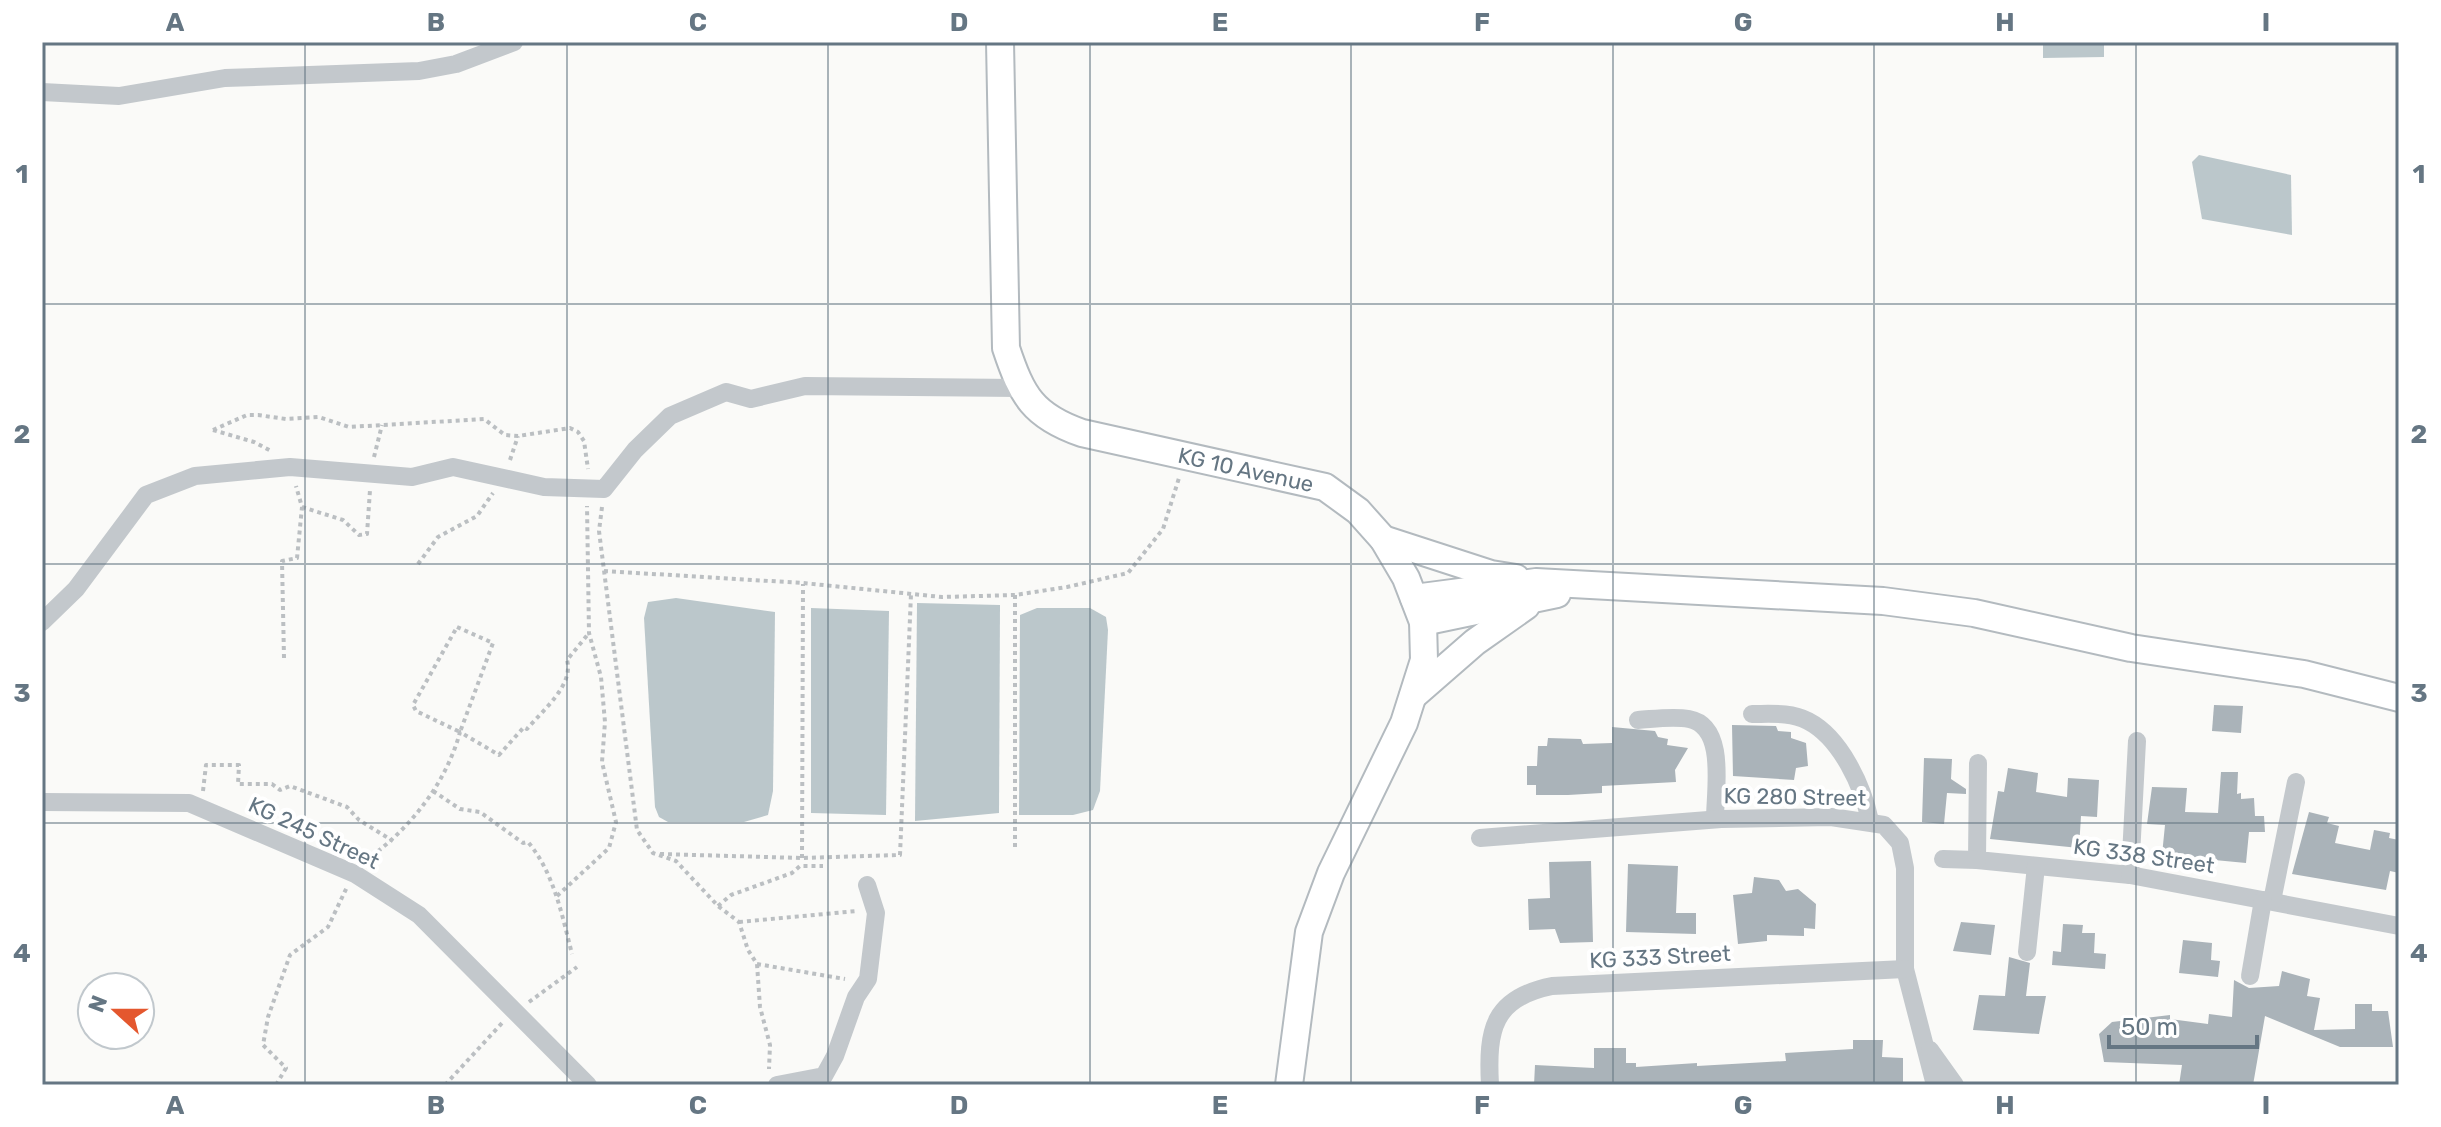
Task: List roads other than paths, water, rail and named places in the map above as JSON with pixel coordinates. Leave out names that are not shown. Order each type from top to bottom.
[{"type":"street","points":[[42,92],[119,96],[225,78],[419,71],[456,64],[514,42]]},
{"type":"street","name":"KG 10 Avenue","points":[[1000,42],[1006,348],[1020,388],[1032,405],[1056,424],[1325,487],[1358,511],[1383,539],[1419,610],[1424,660],[1404,723],[1331,873],[1309,932],[1289,1085]]},
{"type":"street","points":[[42,622],[76,589],[146,495],[195,476],[290,467],[412,477],[453,467],[544,487],[596,487],[670,416],[726,392],[751,399],[805,386],[1020,388]]},
{"type":"street","points":[[1383,539],[1536,591]]},
{"type":"street","points":[[1419,610],[1588,585],[1883,601],[1974,613],[2131,648],[2304,674],[2399,698]]},
{"type":"street","points":[[1413,696],[1536,591]]},
{"type":"street","points":[[1752,714],[1794,716],[1820,729],[1860,782],[1870,821]]},
{"type":"street","points":[[1638,720],[1688,718],[1705,727],[1713,740],[1715,819]]},
{"type":"street","points":[[2130,875],[2137,741]]},
{"type":"street","points":[[1977,860],[1978,763]]},
{"type":"street","points":[[2250,976],[2296,782]]},
{"type":"street","name":"KG 245 Street","points":[[42,802],[189,803],[355,874],[419,915],[588,1085]]},
{"type":"street","name":"KG 280 Street","points":[[1480,838],[1715,819],[1831,817],[1884,825],[1900,843],[1905,868],[1905,969],[1935,1085]]},
{"type":"street","name":"KG 338 Street","points":[[1943,859],[2130,875],[2399,926]]},
{"type":"street","points":[[2027,952],[2036,866]]},
{"type":"street","points":[[777,1085],[824,1076],[835,1056],[856,997],[868,979],[874,906],[867,885]]},
{"type":"street","name":"KG 333 Street","points":[[1490,1085],[1491,1036],[1497,1019],[1508,1002],[1524,992],[1552,986],[1905,969]]},
{"type":"street","name":"KG 280 Street","points":[[1924,1041],[1955,1085]]}]
